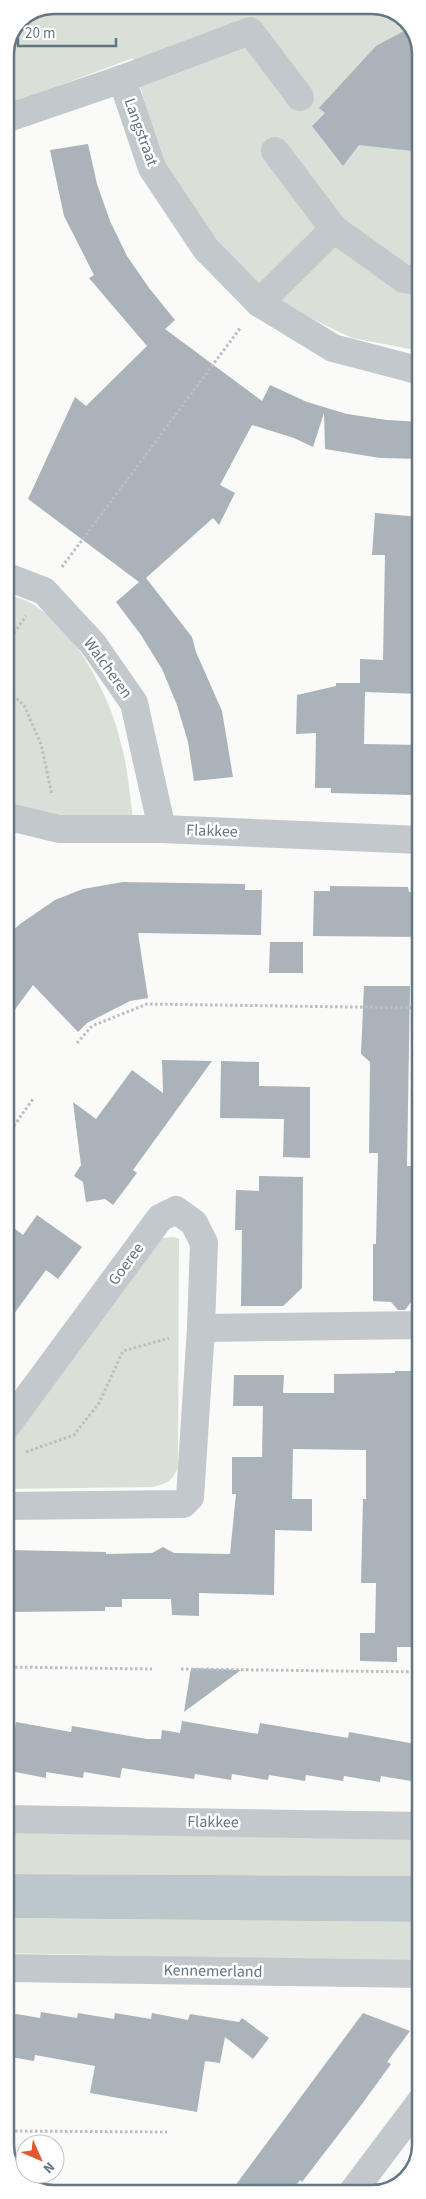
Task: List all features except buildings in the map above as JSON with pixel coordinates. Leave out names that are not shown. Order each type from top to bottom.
[{"type":"street","points":[[122,79],[250,31],[300,97]]},
{"type":"street","name":"Langstraat","points":[[14,116],[122,79],[152,168],[206,249],[259,303],[333,348],[412,369]]},
{"type":"street","points":[[275,151],[334,229],[404,279],[412,280]]},
{"type":"street","points":[[259,303],[334,229]]},
{"type":"street","name":"Walcheren","points":[[14,579],[44,591],[93,644],[134,702],[162,829]]},
{"type":"street","name":"Flakkee","points":[[14,818],[59,829],[162,829],[412,840]]},
{"type":"street","name":"Goeree","points":[[14,1416],[160,1218],[176,1210],[194,1223],[204,1244],[201,1328],[190,1497],[183,1504],[14,1506]]},
{"type":"street","points":[[201,1328],[412,1325]]},
{"type":"street","name":"Flakkee","points":[[14,1819],[412,1826]]},
{"type":"street","name":"Kennemerland","points":[[14,1968],[412,1974]]},
{"type":"street","points":[[358,2185],[412,2112]]},
{"type":"path","points":[[14,633],[259,303]]},
{"type":"path","points":[[14,697],[24,705],[41,744],[59,829]]},
{"type":"path","points":[[77,1043],[92,1026],[147,1004],[412,1008]]},
{"type":"path","points":[[14,1126],[33,1100]]},
{"type":"path","points":[[20,1453],[35,1450],[74,1435],[99,1403],[123,1351],[201,1328]]},
{"type":"path","points":[[14,1668],[152,1668]]},
{"type":"path","points":[[181,1669],[412,1672]]},
{"type":"path","points":[[14,2131],[167,2132]]},
{"type":"shaded area","points":[[375,14],[395,20],[401,25],[406,31],[412,48],[412,349],[352,338],[298,312],[247,278],[214,243],[160,161],[133,58],[14,103],[14,54],[17,38],[20,31],[31,20],[46,15]]},
{"type":"shaded area","points":[[14,596],[27,601],[44,612],[61,627],[75,645],[100,685],[117,727],[126,765],[133,819],[76,818],[14,808]]},
{"type":"shaded area","points":[[174,1237],[179,1239],[178,1467],[174,1476],[165,1483],[152,1487],[14,1489],[14,1436],[161,1238]]},
{"type":"shaded area","points":[[14,1831],[412,1837],[412,1876],[14,1874]]},
{"type":"shaded area","points":[[14,1874],[412,1876],[412,1922],[14,1918]]},
{"type":"shaded area","points":[[14,1918],[412,1922],[412,1962],[14,1953]]}]
